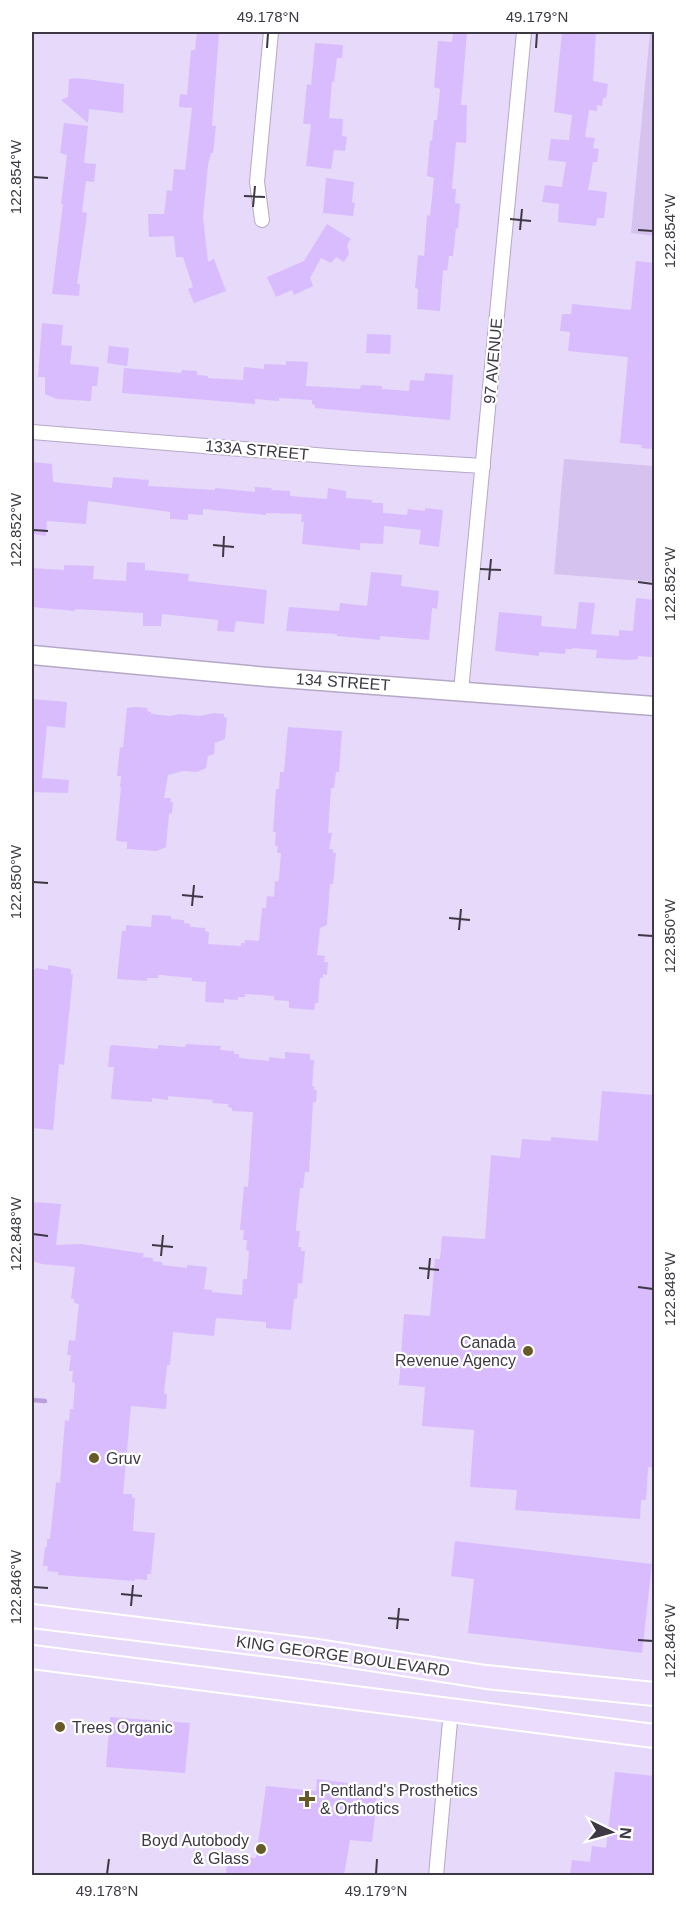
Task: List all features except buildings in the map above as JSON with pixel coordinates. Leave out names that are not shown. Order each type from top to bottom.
[{"type":"main road","name":"KING GEORGE BOULEVARD","points":[[32,1616],[324,1652],[486,1677],[654,1694]]},
{"type":"main road","points":[[32,1657],[654,1736]]},
{"type":"street","points":[[262,220],[257,182],[272,32]]},
{"type":"street","name":"97 AVENUE","points":[[461,691],[524,32]]},
{"type":"street","name":"133A STREET","points":[[32,432],[483,466]]},
{"type":"street","name":"134 STREET","points":[[32,655],[268,677],[654,706]]},
{"type":"street","points":[[436,1875],[451,1710]]},
{"type":"shaded area","points":[[650,32],[654,32],[654,236],[631,233]]},
{"type":"shaded area","points":[[564,459],[654,466],[654,582],[554,574]]},
{"type":"waterway","points":[[32,1400],[45,1401]]},
{"type":"place","name":"Canada Revenue Agency","points":[[528,1351]]},
{"type":"place","name":"Gruv","points":[[94,1458]]},
{"type":"place","name":"Trees Organic","points":[[60,1727]]},
{"type":"place","name":"Pentland's Prosthetics & Orthotics","points":[[307,1799]]},
{"type":"place","name":"Boyd Autobody & Glass","points":[[261,1849]]}]
